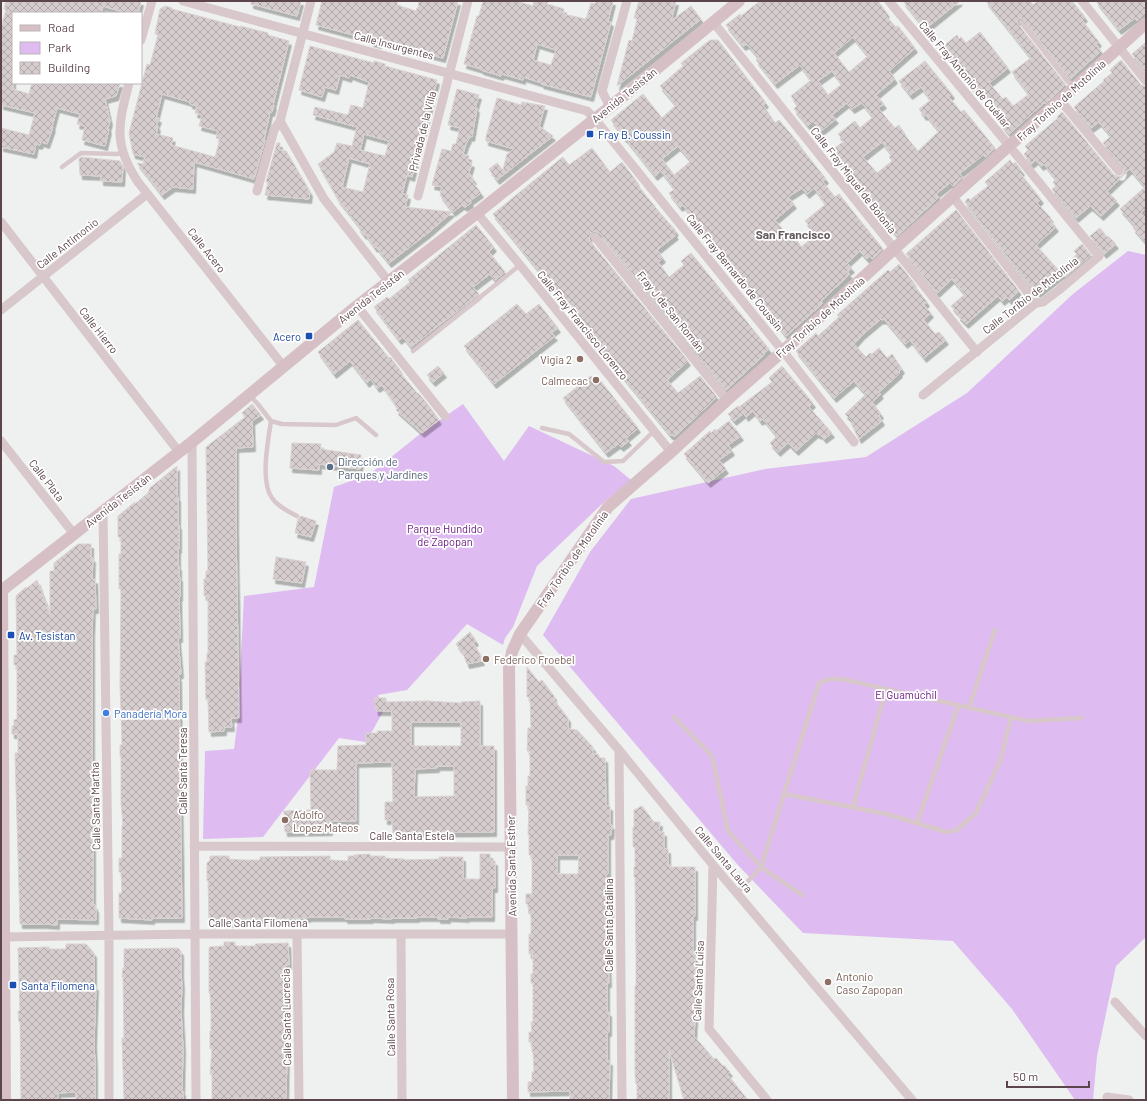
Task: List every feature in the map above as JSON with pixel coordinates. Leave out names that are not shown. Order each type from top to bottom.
[{"type":"main road","name":"Avenida Tesistán","points":[[1,590],[192,442],[357,306],[595,119],[739,1]]},
{"type":"main road","name":"Fray Toribio de Motolinía","points":[[520,634],[608,507],[671,452],[1146,23]]},
{"type":"main road","points":[[1,590],[2,954],[5,1100]]},
{"type":"main road","name":"Avenida Santa Esther","points":[[513,1100],[509,667],[512,652],[520,634]]},
{"type":"street","points":[[142,36],[152,1]]},
{"type":"street","name":"Calle Insurgentes","points":[[183,1],[581,108],[588,111],[595,119]]},
{"type":"street","points":[[256,191],[274,130],[280,121],[311,1]]},
{"type":"street","name":"Privada de la Villa","points":[[418,196],[468,1]]},
{"type":"street","points":[[610,107],[602,91],[627,1]]},
{"type":"street","name":"Calle Fray Antonio de Cuéllar","points":[[889,1],[1099,256]]},
{"type":"street","points":[[1082,1],[1146,81]]},
{"type":"street","name":"Calle Fray Miguel de Bolonia","points":[[714,23],[977,352]]},
{"type":"street","name":"Calle Acero","points":[[129,84],[122,107],[119,130],[120,143],[130,169],[147,194],[284,367]]},
{"type":"street","points":[[1060,100],[1119,171]]},
{"type":"street","name":"Calle Fray Bernardo de Coussin","points":[[595,119],[783,351],[854,442]]},
{"type":"street","points":[[280,121],[324,199],[389,282]]},
{"type":"street","name":"Calle Antimonio","points":[[1,310],[147,194]]},
{"type":"street","points":[[953,197],[1036,303]]},
{"type":"street","name":"Calle Fray Francisco Lorenzo","points":[[477,213],[671,452]]},
{"type":"street","name":"Calle Hierro","points":[[1,222],[179,452]]},
{"type":"street","name":"Fray J de San Román","points":[[595,236],[728,400]]},
{"type":"street","name":"Calle Toribio de Motolinía","points":[[923,395],[1036,303],[1043,302],[1099,256]]},
{"type":"street","points":[[357,306],[445,416]]},
{"type":"street","name":"Calle Plata","points":[[1,441],[74,534]]},
{"type":"street","name":"Calle Santa Teresa","points":[[192,442],[196,1100]]},
{"type":"street","name":"Calle Santa Martha","points":[[103,512],[109,935],[109,1100]]},
{"type":"street","name":"Calle Santa Laura","points":[[520,634],[912,1100]]},
{"type":"street","name":"Calle Santa Catalina","points":[[619,750],[622,1100]]},
{"type":"street","name":"Calle Santa Estela","points":[[194,846],[510,847]]},
{"type":"street","name":"Calle Santa Luisa","points":[[713,865],[709,1029],[767,1100]]},
{"type":"street","name":"Calle Santa Filomena","points":[[2,937],[195,934],[511,934]]},
{"type":"street","name":"Calle Santa Lucrecia","points":[[297,934],[299,1100]]},
{"type":"street","name":"Calle Santa Rosa","points":[[401,934],[402,1100]]},
{"type":"street","points":[[1116,1002],[1146,1036]]},
{"type":"street","points":[[1107,1097],[1129,1100]]},
{"type":"lane","points":[[1021,22],[1068,82],[1077,85]]},
{"type":"lane","points":[[62,167],[81,153],[123,153]]},
{"type":"lane","points":[[413,351],[520,265]]},
{"type":"lane","points":[[249,395],[258,403],[271,420],[282,424],[336,425],[356,418],[376,435]]},
{"type":"lane","points":[[271,420],[266,456],[266,484],[271,498],[282,509],[298,516]]},
{"type":"lane","points":[[542,428],[569,434],[604,462],[623,461],[654,431]]},
{"type":"lane","points":[[969,708],[995,630]]},
{"type":"lane","points":[[737,893],[761,867],[819,683],[830,679],[842,679],[1028,721],[1082,718]]},
{"type":"lane","points":[[853,807],[886,689]]},
{"type":"lane","points":[[917,823],[958,706]]},
{"type":"lane","points":[[674,717],[712,756],[728,831],[761,867],[802,895]]},
{"type":"lane","points":[[784,794],[886,814],[946,832],[957,830],[976,814],[1000,761],[1011,718]]},
{"type":"green space","name":"El Guamúchil","points":[[1128,251],[1146,255],[1146,937],[1116,966],[1097,1056],[1093,1100],[1075,1100],[1012,1009],[953,941],[803,933],[737,864],[543,635],[590,552],[631,499],[765,469],[866,457],[967,393],[1073,294]]},
{"type":"green space","name":"Parque Hundido de Zapopan","points":[[463,404],[504,461],[529,426],[614,466],[631,480],[602,504],[537,566],[513,627],[505,638],[503,645],[467,624],[407,690],[378,695],[383,712],[366,742],[339,738],[263,837],[203,839],[205,751],[234,749],[238,718],[244,596],[314,587],[334,487],[370,474],[420,434]]},
{"type":"building","points":[[6,1],[141,1],[138,12],[123,12],[103,6],[101,12],[12,12],[13,89],[29,94],[32,84],[120,84],[116,96],[105,99],[110,121],[105,146],[82,140],[85,126],[77,124],[80,114],[57,108],[53,127],[47,144],[41,142],[40,145],[36,144],[34,154],[1,147],[1,128],[29,135],[35,113],[1,105],[1,28],[6,10],[4,9]]},
{"type":"building","points":[[251,1],[301,1],[297,16],[251,4]]},
{"type":"building","points":[[322,1],[398,1],[397,5],[416,11],[419,1],[458,1],[443,58],[411,50],[411,48],[391,42],[391,45],[380,42],[379,44],[371,42],[372,40],[316,25]]},
{"type":"building","points":[[483,1],[516,1],[533,6],[534,1],[548,1],[547,4],[564,9],[563,14],[586,19],[591,3],[595,4],[596,1],[613,1],[608,21],[611,22],[591,97],[541,84],[542,83],[523,77],[523,80],[502,74],[501,76],[464,64],[477,16],[479,16]],"holes":[[[537,44],[556,50],[551,65],[533,60]]]},
{"type":"building","points":[[639,1],[676,1],[671,21],[691,6],[701,19],[617,86],[629,40],[632,41],[637,19],[634,18]]},
{"type":"building","points":[[760,1],[878,1],[887,13],[885,15],[896,27],[898,26],[915,48],[889,71],[895,79],[876,95],[884,104],[878,108],[895,128],[899,125],[903,133],[918,151],[939,131],[919,109],[931,100],[921,87],[910,95],[899,81],[925,61],[952,94],[949,97],[961,112],[964,110],[995,148],[985,157],[983,155],[959,174],[963,177],[953,186],[950,183],[936,194],[939,197],[897,236],[861,191],[863,189],[846,170],[845,171],[830,152],[844,141],[838,134],[855,121],[860,128],[873,117],[862,103],[852,109],[847,103],[832,115],[836,119],[821,131],[813,121],[808,126],[794,109],[798,105],[791,96],[811,80],[800,65],[775,84],[756,60],[759,58],[747,44],[743,46],[726,25],[740,14],[741,16]],"holes":[[[853,37],[868,56],[849,72],[834,53]],[[832,71],[842,84],[828,95],[818,81]],[[882,142],[892,155],[889,157],[892,161],[877,173],[863,157]]]},
{"type":"building","points":[[903,1],[960,1],[925,29]]},
{"type":"building","points":[[986,1],[1030,1],[1033,5],[1038,1],[1072,1],[1085,17],[1082,20],[1099,42],[1096,44],[1101,51],[1070,79],[1024,20],[1021,18],[1018,19],[1018,24],[1065,84],[1053,97],[1044,103],[1009,134],[993,114],[994,113],[990,107],[992,105],[981,91],[977,94],[941,48],[957,35],[959,39],[961,37],[966,43],[980,32],[1008,68],[989,83],[1003,99],[1006,97],[1013,106],[1029,94],[1012,72],[1031,58]]},
{"type":"building","points":[[1096,1],[1146,1],[1146,12],[1137,21],[1135,18],[1119,30]]},
{"type":"building","points":[[165,6],[240,27],[268,33],[268,35],[289,41],[254,179],[194,162],[193,189],[173,187],[162,195],[137,163],[143,164],[145,157],[133,154],[129,133],[147,64],[150,65],[158,35],[155,34],[160,9]],"holes":[[[162,94],[190,102],[190,104],[197,106],[195,113],[202,115],[199,126],[218,131],[216,138],[220,139],[215,157],[171,145],[173,138],[156,134],[158,126],[156,126],[159,118],[156,118]]]},
{"type":"building","points":[[710,40],[718,40],[766,103],[763,105],[775,123],[779,120],[826,179],[823,182],[835,197],[839,194],[883,249],[872,259],[870,256],[867,259],[860,251],[847,263],[852,268],[847,272],[850,274],[821,301],[823,303],[786,336],[696,226],[698,225],[683,205],[680,207],[669,193],[675,189],[661,171],[655,176],[611,120],[643,94],[662,118],[676,105],[660,86],[683,66],[681,63]],"holes":[[[678,146],[691,161],[674,175],[662,159]],[[802,188],[807,194],[814,188],[826,204],[805,221],[817,234],[801,247],[791,232],[787,235],[775,220],[794,204],[788,197]]]},
{"type":"building","points":[[1146,42],[1146,71],[1132,54]]},
{"type":"building","points":[[310,46],[374,63],[374,61],[385,64],[385,66],[437,80],[412,177],[407,175],[402,194],[408,195],[405,207],[452,212],[428,233],[389,263],[376,247],[375,248],[365,234],[364,235],[358,227],[359,226],[339,201],[318,164],[334,152],[337,143],[352,146],[357,127],[313,115],[315,107],[348,115],[351,105],[363,108],[369,82],[350,75],[349,78],[340,75],[336,90],[325,87],[322,97],[299,90]],"holes":[[[364,134],[389,141],[385,156],[360,150]],[[349,158],[370,164],[363,192],[342,187]]]},
{"type":"building","points":[[1121,60],[1141,85],[1146,87],[1146,208],[1141,213],[1146,219],[1146,243],[1133,228],[1135,226],[1120,209],[1145,187],[1130,169],[1107,191],[1117,201],[1101,216],[1090,206],[1076,218],[1052,189],[1056,186],[1053,182],[1056,179],[1044,164],[1041,166],[1036,160],[1031,164],[1024,154],[1028,150],[1025,146],[1058,118],[1057,117],[1062,112],[1114,175],[1120,177],[1123,175],[1125,170],[1124,168],[1103,143],[1111,136],[1099,122],[1091,128],[1074,107],[1112,73],[1110,70]]},
{"type":"building","points":[[457,89],[479,95],[475,108],[477,108],[472,137],[468,136],[469,138],[463,154],[469,156],[468,162],[472,163],[469,173],[474,180],[472,181],[481,193],[470,201],[471,203],[465,207],[462,205],[453,212],[440,195],[442,187],[432,185],[442,149],[451,151],[453,144],[456,144],[460,128],[448,125]]},
{"type":"building","points":[[497,98],[521,105],[522,102],[545,106],[539,126],[553,136],[497,180],[489,169],[497,163],[503,170],[507,154],[514,149],[486,141]]},
{"type":"building","points":[[277,143],[280,143],[279,150],[286,151],[310,192],[309,199],[265,195],[268,182],[266,182]]},
{"type":"building","points":[[592,148],[610,172],[622,162],[637,182],[636,183],[676,231],[674,233],[676,235],[657,250],[663,258],[658,262],[669,277],[684,265],[681,261],[691,253],[769,349],[726,390],[600,233],[594,231],[591,233],[589,238],[590,241],[688,361],[667,380],[678,393],[700,376],[717,397],[675,436],[670,435],[619,372],[618,373],[595,343],[596,342],[493,214],[563,157],[569,165]]},
{"type":"building","points":[[81,157],[120,161],[123,167],[122,182],[101,181],[101,176],[80,175],[79,159]]},
{"type":"building","points":[[1010,160],[1013,164],[1015,162],[1022,171],[1020,173],[1041,199],[1037,203],[1051,218],[1049,219],[1056,227],[1036,245],[1062,274],[1038,293],[1031,287],[965,202],[968,198],[970,200],[988,186],[985,182]]},
{"type":"building","points":[[956,210],[1019,291],[1009,300],[1007,297],[1002,301],[998,296],[966,324],[951,306],[965,294],[952,279],[937,293],[906,254]]},
{"type":"building","points":[[476,225],[494,247],[489,252],[505,272],[495,280],[490,274],[473,287],[479,294],[411,347],[403,337],[399,340],[374,307],[387,297],[389,299],[410,282],[408,280]]},
{"type":"building","points":[[1100,228],[1107,237],[1108,236],[1116,244],[1104,254],[1090,236]]},
{"type":"building","points":[[1082,244],[1091,255],[1065,277],[1059,271],[1077,254],[1074,251]]},
{"type":"building","points":[[899,264],[927,302],[924,305],[931,313],[924,320],[935,334],[939,332],[946,340],[924,358],[910,340],[905,344],[884,319],[881,319],[854,344],[866,357],[879,348],[887,358],[892,354],[902,369],[899,372],[900,373],[879,392],[881,394],[872,402],[881,414],[879,416],[882,421],[859,439],[851,423],[853,422],[845,414],[866,394],[854,381],[834,398],[796,351],[816,333],[818,336],[839,317],[837,315],[888,270],[890,272]]},
{"type":"building","points":[[517,304],[526,314],[539,304],[558,328],[551,333],[555,336],[494,384],[464,346]]},
{"type":"building","points":[[358,320],[389,358],[390,357],[400,370],[399,371],[426,402],[439,420],[422,433],[396,410],[398,408],[382,385],[377,388],[371,379],[367,383],[350,361],[334,374],[318,352]]},
{"type":"building","points":[[438,366],[444,373],[433,382],[427,375]]},
{"type":"building","points":[[782,366],[813,403],[809,407],[832,433],[824,439],[820,434],[819,435],[816,433],[796,451],[788,443],[778,452],[770,443],[777,436],[763,419],[760,421],[753,411],[746,417],[744,413],[734,421],[728,414],[772,382],[769,378]]},
{"type":"building","points":[[591,376],[597,383],[600,380],[638,428],[626,438],[629,441],[621,447],[618,444],[606,453],[563,398]]},
{"type":"building","points":[[252,404],[261,415],[252,421],[253,447],[236,448],[239,718],[231,718],[232,727],[224,727],[224,731],[209,732],[205,662],[207,662],[208,653],[208,596],[204,596],[204,579],[206,579],[206,571],[208,571],[206,447],[245,417],[242,413]]},
{"type":"building","points":[[729,421],[741,436],[728,445],[732,451],[719,460],[726,469],[708,483],[684,454],[710,431],[711,433],[715,429],[716,431]]},
{"type":"building","points":[[292,443],[321,444],[320,449],[361,455],[360,469],[319,464],[319,470],[290,468]]},
{"type":"building","points":[[177,466],[179,525],[178,566],[180,577],[180,638],[178,638],[181,674],[178,676],[180,762],[184,762],[184,771],[180,771],[182,918],[152,918],[152,920],[119,918],[119,893],[122,893],[119,858],[122,858],[123,825],[120,756],[120,745],[122,745],[120,685],[121,589],[119,589],[119,554],[121,554],[121,537],[118,537],[118,516],[148,493],[150,488]]},
{"type":"building","points":[[301,516],[316,521],[311,537],[295,533],[298,519]]},
{"type":"building","points":[[78,544],[91,544],[91,558],[93,558],[92,580],[95,579],[96,609],[93,609],[92,631],[92,764],[97,764],[96,778],[92,778],[92,793],[93,813],[97,813],[97,823],[93,823],[93,905],[95,905],[96,908],[96,920],[57,919],[57,925],[20,924],[15,753],[18,753],[18,734],[12,734],[14,720],[17,719],[17,665],[14,665],[14,655],[17,655],[16,596],[37,580],[50,615],[50,571],[54,571],[54,563]]},
{"type":"building","points":[[276,557],[306,562],[302,583],[273,579]]},
{"type":"building","points":[[470,632],[476,641],[473,643],[482,661],[467,664],[463,653],[456,644]]},
{"type":"building","points":[[527,667],[539,682],[542,680],[554,696],[554,700],[568,718],[568,729],[577,730],[593,747],[593,754],[598,754],[600,758],[605,758],[606,806],[610,806],[610,825],[612,825],[611,835],[608,835],[608,874],[606,874],[606,904],[611,903],[611,914],[607,914],[609,983],[607,983],[607,1012],[609,1012],[609,1032],[607,1032],[607,1061],[610,1061],[609,1100],[570,1100],[570,1091],[528,1092],[528,1082],[532,1082],[532,1072],[534,1072],[532,1042],[529,1042],[529,1032],[532,1032],[531,1022],[533,1022],[533,983],[531,983],[531,974],[533,974],[533,954],[529,954],[531,914],[529,914],[528,904],[526,904],[526,894],[532,894],[532,855],[529,855],[528,835],[529,805],[526,805],[526,786],[528,786],[528,776],[530,776],[530,751],[527,751],[528,728],[531,728],[530,697],[527,697]],"holes":[[[557,855],[579,855],[578,874],[557,874]]]},
{"type":"building","points":[[374,698],[386,698],[386,702],[427,701],[461,703],[480,701],[480,746],[494,746],[494,832],[393,833],[392,820],[385,820],[385,802],[393,802],[392,762],[356,763],[356,821],[330,821],[330,831],[285,832],[284,811],[311,810],[310,770],[337,770],[338,746],[366,745],[366,733],[392,731],[392,711],[376,711]],"holes":[[[411,722],[461,722],[461,746],[411,746]],[[437,766],[454,766],[454,796],[414,797],[415,769],[437,768]]]},
{"type":"building","points":[[642,806],[653,822],[660,822],[659,832],[664,832],[664,849],[668,849],[669,867],[695,867],[693,956],[695,956],[696,1005],[694,1036],[714,1059],[716,1058],[730,1072],[727,1074],[748,1100],[684,1100],[669,1050],[669,1100],[637,1100],[637,1084],[635,1074],[635,847],[633,847],[633,827],[634,828],[634,810]]},
{"type":"building","points":[[370,854],[370,856],[385,856],[385,858],[404,860],[439,859],[439,857],[463,857],[463,879],[480,879],[480,854],[490,854],[490,861],[495,861],[495,888],[492,888],[492,917],[448,917],[448,919],[438,919],[438,917],[392,919],[345,919],[345,917],[275,919],[238,918],[238,922],[210,923],[207,863],[210,860],[210,856],[229,856],[229,859],[260,860],[260,857],[330,856],[330,860],[348,861],[348,856]]},
{"type":"building","points":[[224,942],[235,942],[235,946],[288,943],[289,965],[285,965],[287,1053],[286,1100],[232,1098],[232,1100],[212,1100],[212,1074],[210,1074],[212,1049],[210,1049],[211,1014],[209,993],[209,947],[224,946]]},
{"type":"building","points":[[66,944],[86,944],[94,953],[94,986],[96,986],[94,1043],[95,1100],[76,1100],[76,1092],[58,1093],[58,1100],[21,1100],[20,1022],[18,1011],[20,1011],[18,948],[49,947],[49,949],[66,949]]},
{"type":"building","points":[[178,948],[181,951],[183,1100],[124,1100],[122,977],[124,968],[124,949]]},
{"type":"place","name":"Fray B. Coussin","points":[[590,134]]},
{"type":"place","name":"Acero","points":[[309,336]]},
{"type":"place","name":"Vigia 2","points":[[580,359]]},
{"type":"place","name":"Calmecac","points":[[596,380]]},
{"type":"place","name":"Dirección de Parques y Jardines","points":[[330,467]]},
{"type":"place","name":"Av. Tesistan","points":[[11,635]]},
{"type":"place","name":"Federico Froebel","points":[[486,659]]},
{"type":"place","name":"Panadería Mora","points":[[106,713]]},
{"type":"place","name":"Adolfo Lopez Mateos","points":[[285,820]]},
{"type":"place","name":"Antonio Caso Zapopan","points":[[828,982]]},
{"type":"place","name":"Santa Filomena","points":[[13,985]]},
{"type":"district","name":"San Francisco","points":[[793,234]]}]
